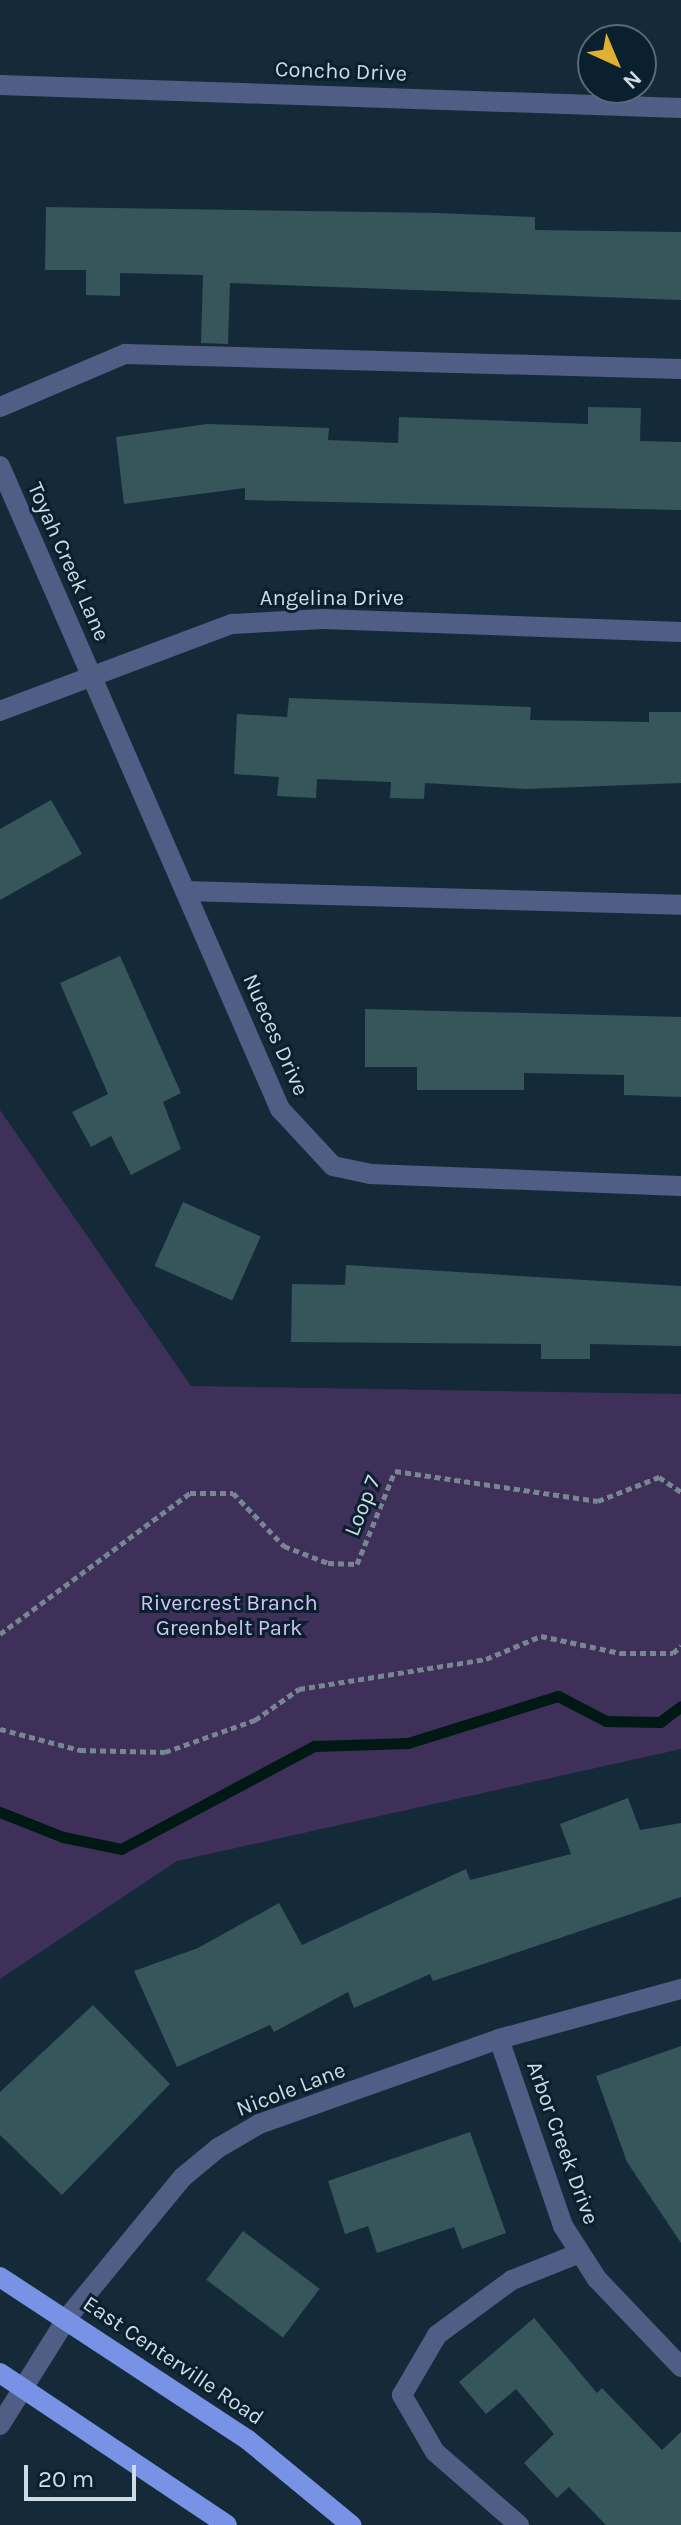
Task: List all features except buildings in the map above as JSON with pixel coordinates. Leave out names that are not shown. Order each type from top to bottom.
[{"type":"main road","name":"East Centerville Road","points":[[0,2277],[67,2318],[248,2440],[351,2525]]},
{"type":"main road","points":[[0,2373],[227,2525]]},
{"type":"street","name":"Concho Drive","points":[[0,85],[681,108]]},
{"type":"street","points":[[0,407],[125,354],[681,369]]},
{"type":"street","name":"Toyah Creek Lane","points":[[0,466],[92,678]]},
{"type":"street","name":"Angelina Drive","points":[[0,711],[232,624],[323,619],[681,632]]},
{"type":"street","name":"Nueces Drive","points":[[92,678],[280,1109],[333,1166],[370,1174],[681,1186]]},
{"type":"street","points":[[185,891],[681,905]]},
{"type":"street","name":"Nicole Lane","points":[[0,2425],[67,2318],[183,2177],[218,2148],[259,2124],[499,2039],[681,1989]]},
{"type":"street","name":"Arbor Creek Drive","points":[[499,2039],[563,2226],[580,2253],[681,2367]]},
{"type":"street","points":[[519,2525],[435,2452],[402,2395],[437,2335],[512,2280],[580,2253]]},
{"type":"path","name":"Loop 7","points":[[0,1634],[190,1493],[233,1493],[284,1546],[328,1563],[357,1564],[395,1471],[598,1501],[659,1477],[681,1492]]},
{"type":"path","points":[[0,1729],[80,1750],[165,1752],[255,1720],[299,1689],[486,1659],[541,1636],[620,1653],[673,1653],[681,1646]]},
{"type":"green space","name":"Rivercrest Branch Greenbelt Park","points":[[0,1110],[191,1386],[681,1394],[681,1749],[177,1861],[0,1979]]},
{"type":"waterway","points":[[0,1812],[63,1837],[121,1849],[314,1746],[408,1743],[558,1696],[606,1721],[660,1722],[681,1706]]}]
